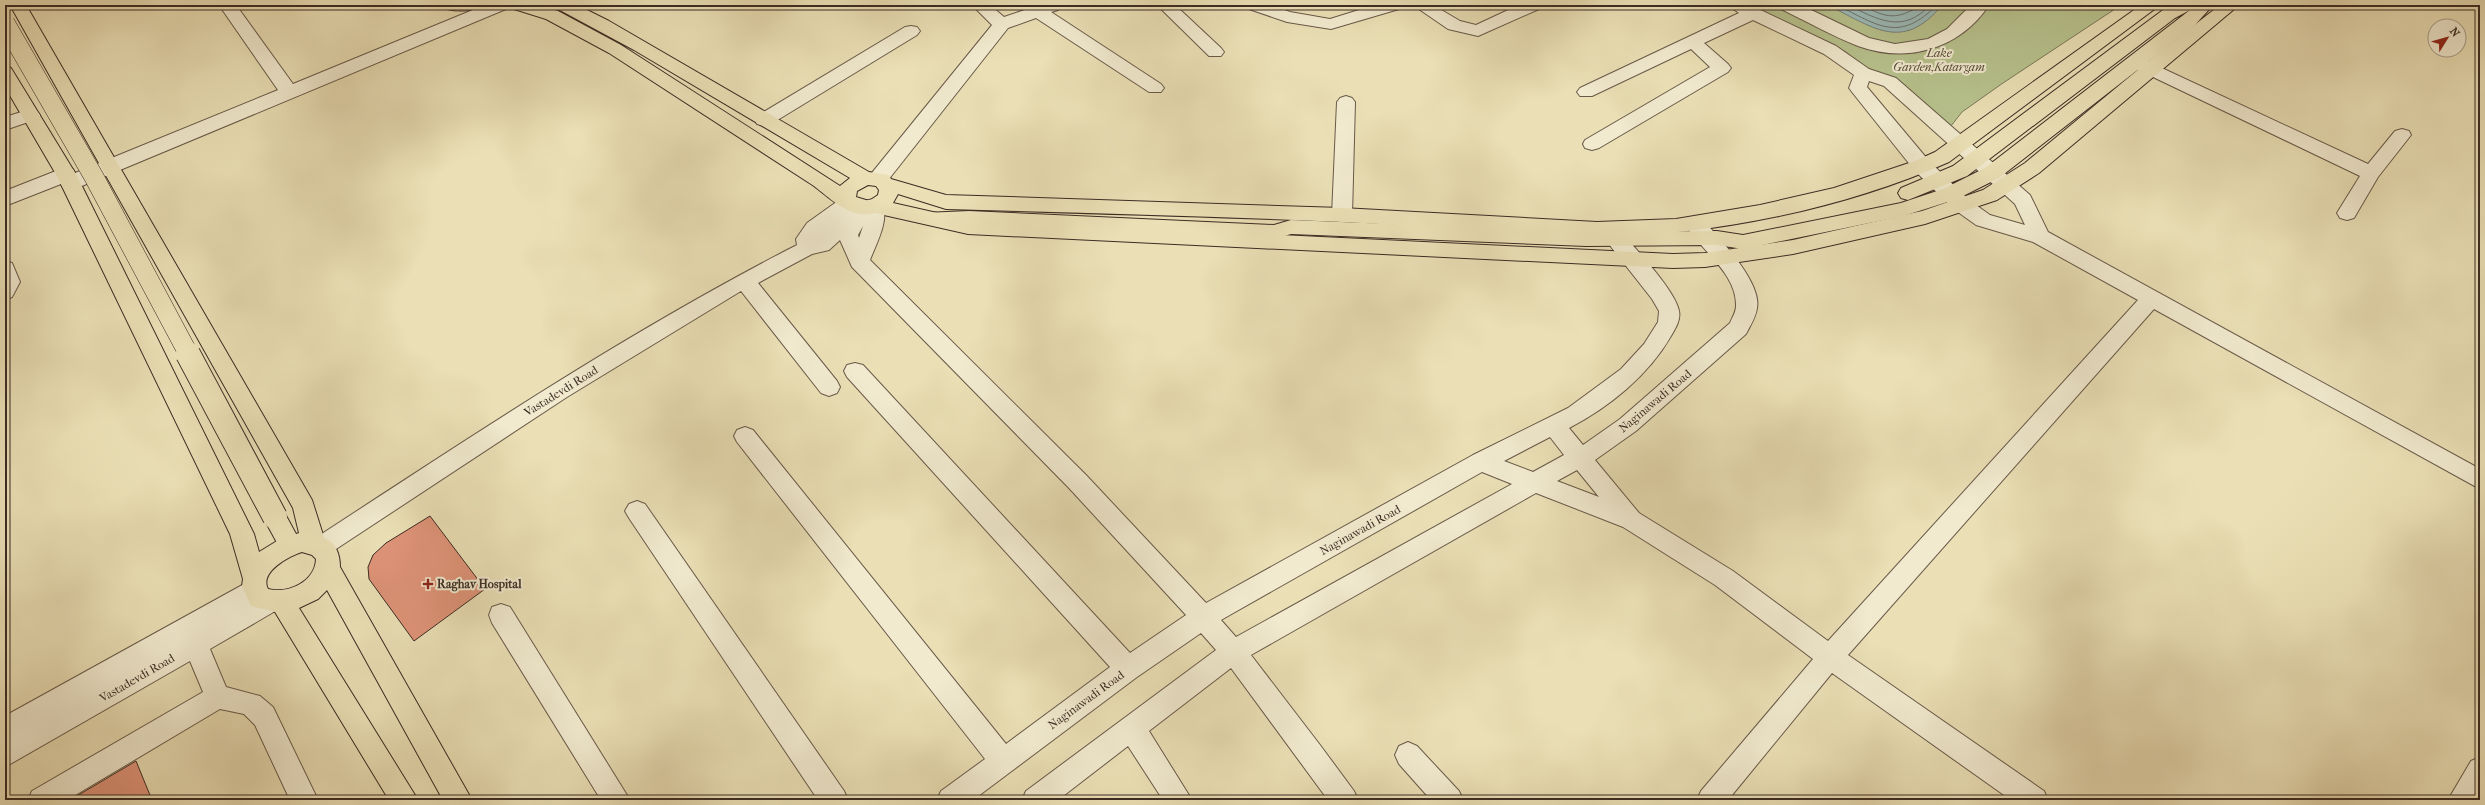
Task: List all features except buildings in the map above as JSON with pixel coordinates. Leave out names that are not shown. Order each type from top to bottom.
[{"type":"main road","points":[[18,5],[304,507],[313,551],[324,578],[305,594],[265,593]]},
{"type":"main road","points":[[453,5],[469,5]]},
{"type":"main road","points":[[520,5],[552,15],[615,49],[858,204],[968,227],[1673,261],[1760,212],[1837,194],[1922,166],[1942,157],[2152,5]]},
{"type":"main road","points":[[564,5],[619,32],[764,120],[877,180],[966,210],[1275,220],[1291,227]]},
{"type":"main road","points":[[1950,193],[1960,171],[2169,14],[2187,5]]},
{"type":"main road","points":[[1711,240],[1733,232],[1900,196],[1950,193],[2007,186],[2032,168],[2205,5]]},
{"type":"main road","points":[[946,202],[1342,215],[1793,247],[1925,217],[1950,193],[1992,173],[2143,65],[2231,5]]},
{"type":"main road","points":[[5,23],[94,176],[275,517],[313,551],[458,800]]},
{"type":"main road","points":[[5,72],[32,114],[65,173],[242,534],[265,593],[404,800]]},
{"type":"main road","points":[[858,204],[848,188],[852,184],[877,180]]},
{"type":"main road","points":[[858,204],[880,204],[889,194],[877,180]]},
{"type":"main road","points":[[929,218],[969,218],[1274,232],[1291,227],[1611,234]]},
{"type":"main road","points":[[265,593],[268,559],[313,551]]},
{"type":"street","points":[[227,5],[289,92]]},
{"type":"street","points":[[5,182],[110,166],[500,5]]},
{"type":"street","points":[[980,5],[1002,24]]},
{"type":"street","points":[[877,180],[1002,24],[1055,5]]},
{"type":"street","points":[[1165,5],[1215,52]]},
{"type":"street","points":[[1255,5],[1287,17],[1331,24],[1393,5]]},
{"type":"street","points":[[1421,5],[1454,25],[1478,31],[1533,5]]},
{"type":"street","points":[[1736,5],[1830,50],[1863,73],[1890,82],[2023,200],[2040,236]]},
{"type":"street","points":[[1787,5],[1864,42],[1895,49],[1932,44],[1953,33],[1981,5]]},
{"type":"street","points":[[1038,11],[1155,88]]},
{"type":"street","points":[[1586,92],[1753,13]]},
{"type":"street","points":[[764,120],[911,31]]},
{"type":"street","points":[[1592,144],[1722,68],[1692,41]]},
{"type":"street","points":[[2143,65],[2372,173]]},
{"type":"street","points":[[1863,73],[1858,88],[1922,166],[1950,193],[1983,220],[2040,236],[2480,480]]},
{"type":"street","points":[[1342,215],[1346,102]]},
{"type":"street","points":[[5,124],[32,114]]},
{"type":"street","points":[[2347,213],[2372,173],[2402,135]]},
{"type":"street","points":[[5,198],[65,173]]},
{"type":"street","points":[[858,204],[872,231],[858,262],[1043,443],[1204,617],[1264,689],[1344,800]]},
{"type":"street","name":"Vastadevdi Road","points":[[313,551],[559,391],[744,280],[807,248],[822,245],[858,204]]},
{"type":"street","name":"Naginawadi Road","points":[[951,800],[1128,669],[1204,617],[1481,462],[1576,414],[1629,375],[1652,350],[1668,323],[1669,312],[1660,294],[1611,234]]},
{"type":"street","name":"Naginawadi Road","points":[[1036,800],[1233,652],[1533,482],[1580,457],[1628,425],[1739,328],[1747,308],[1746,293],[1711,240]]},
{"type":"street","points":[[5,268],[10,282],[5,292]]},
{"type":"street","points":[[744,280],[830,386]]},
{"type":"street","points":[[1711,800],[1830,657],[2152,298]]},
{"type":"street","points":[[855,371],[1128,669]]},
{"type":"street","points":[[1554,425],[1631,520]]},
{"type":"street","points":[[745,436],[1003,761]]},
{"type":"street","points":[[1481,462],[1631,520],[1724,578],[1830,657],[2034,800]]},
{"type":"street","points":[[637,511],[834,800]]},
{"type":"street","name":"Vastadevdi Road","points":[[5,754],[195,644],[265,593]]},
{"type":"street","name":"Vastadevdi Road","points":[[5,730],[265,593]]},
{"type":"street","points":[[501,615],[616,800]]},
{"type":"street","points":[[195,644],[218,697]]},
{"type":"street","points":[[42,800],[218,697],[251,704],[264,716],[304,800]]},
{"type":"street","points":[[1132,727],[1178,800]]},
{"type":"street","points":[[1408,755],[1449,800]]},
{"type":"street","points":[[2462,800],[2480,770]]},
{"type":"green space","name":"Lake Garden,Katargam","points":[[1747,5],[2121,5],[1962,112],[1951,126],[1939,130],[1924,122],[1846,52]]},
{"type":"water","points":[[1827,5],[1942,5],[1927,20],[1913,29],[1900,32],[1886,31],[1873,27]]},
{"type":"place","name":"Raghav Hospital","points":[[428,584]]}]
